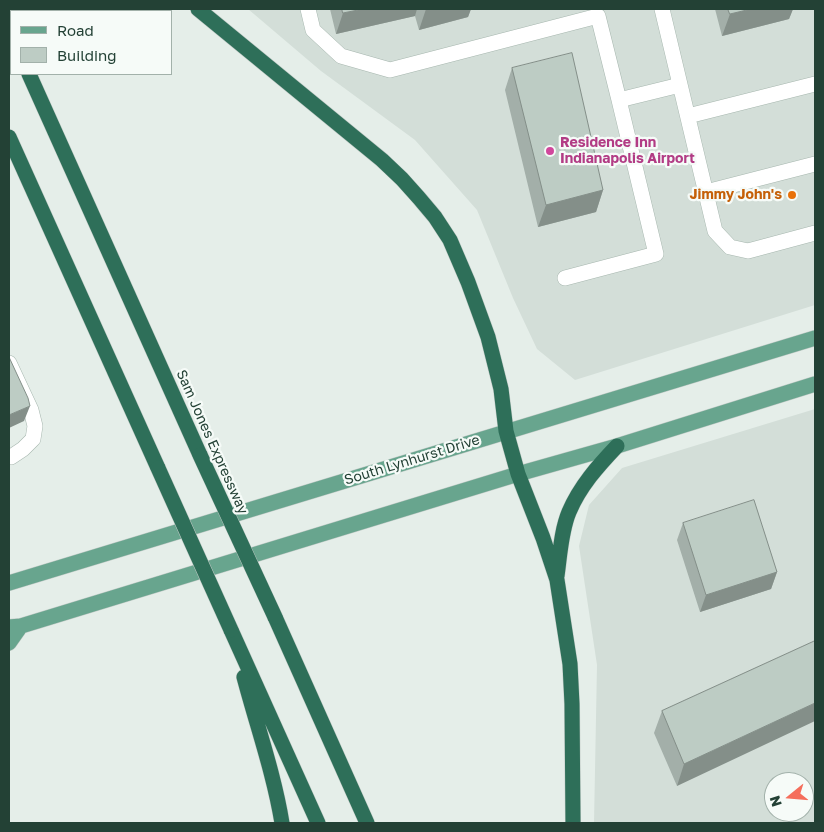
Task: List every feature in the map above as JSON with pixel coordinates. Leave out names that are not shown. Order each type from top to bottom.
[{"type":"highway","points":[[198,9],[382,160],[402,179],[435,217],[458,255],[488,337],[500,389],[506,431],[518,474],[557,580],[570,664],[573,823]]},
{"type":"highway","name":"Sam Jones Expressway","points":[[29,75],[367,823]]},
{"type":"highway","points":[[9,137],[318,823]]},
{"type":"highway","points":[[557,580],[564,530],[569,512],[585,482],[617,446]]},
{"type":"highway","points":[[231,630],[270,768],[282,823]]},
{"type":"main road","name":"South Lynhurst Drive","points":[[9,583],[815,338]]},
{"type":"main road","points":[[9,643],[15,626],[518,474],[617,446],[815,384]]},
{"type":"lane","points":[[308,9],[313,30],[341,56],[390,70],[597,12],[656,254],[565,278]]},
{"type":"lane","points":[[662,9],[715,231],[730,247],[748,251],[815,233]]},
{"type":"lane","points":[[688,116],[815,84]]},
{"type":"lane","points":[[619,100],[680,85]]},
{"type":"lane","points":[[706,192],[815,164]]},
{"type":"lane","points":[[9,363],[31,410],[36,426],[33,439],[11,457]]},
{"type":"shaded area","points":[[248,9],[815,9],[815,305],[575,380],[537,349],[513,298],[477,210],[415,140],[321,71]]},
{"type":"shaded area","points":[[815,409],[815,823],[594,823],[597,665],[579,546],[589,505],[622,468]]},
{"type":"building","points":[[342,9],[363,9],[343,13]]},
{"type":"building","points":[[728,9],[751,9],[730,14]]},
{"type":"building","name":"Residence Inn Indianapolis Airport","points":[[572,53],[603,190],[546,205],[512,68]]},
{"type":"building","points":[[9,357],[30,406],[9,415]]},
{"type":"building","points":[[754,500],[777,572],[706,595],[683,523]]},
{"type":"building","points":[[815,641],[815,703],[684,764],[662,711]]},
{"type":"place","name":"Residence Inn Indianapolis Airport","points":[[550,151]]},
{"type":"place","name":"Jimmy John's","points":[[792,195]]}]
